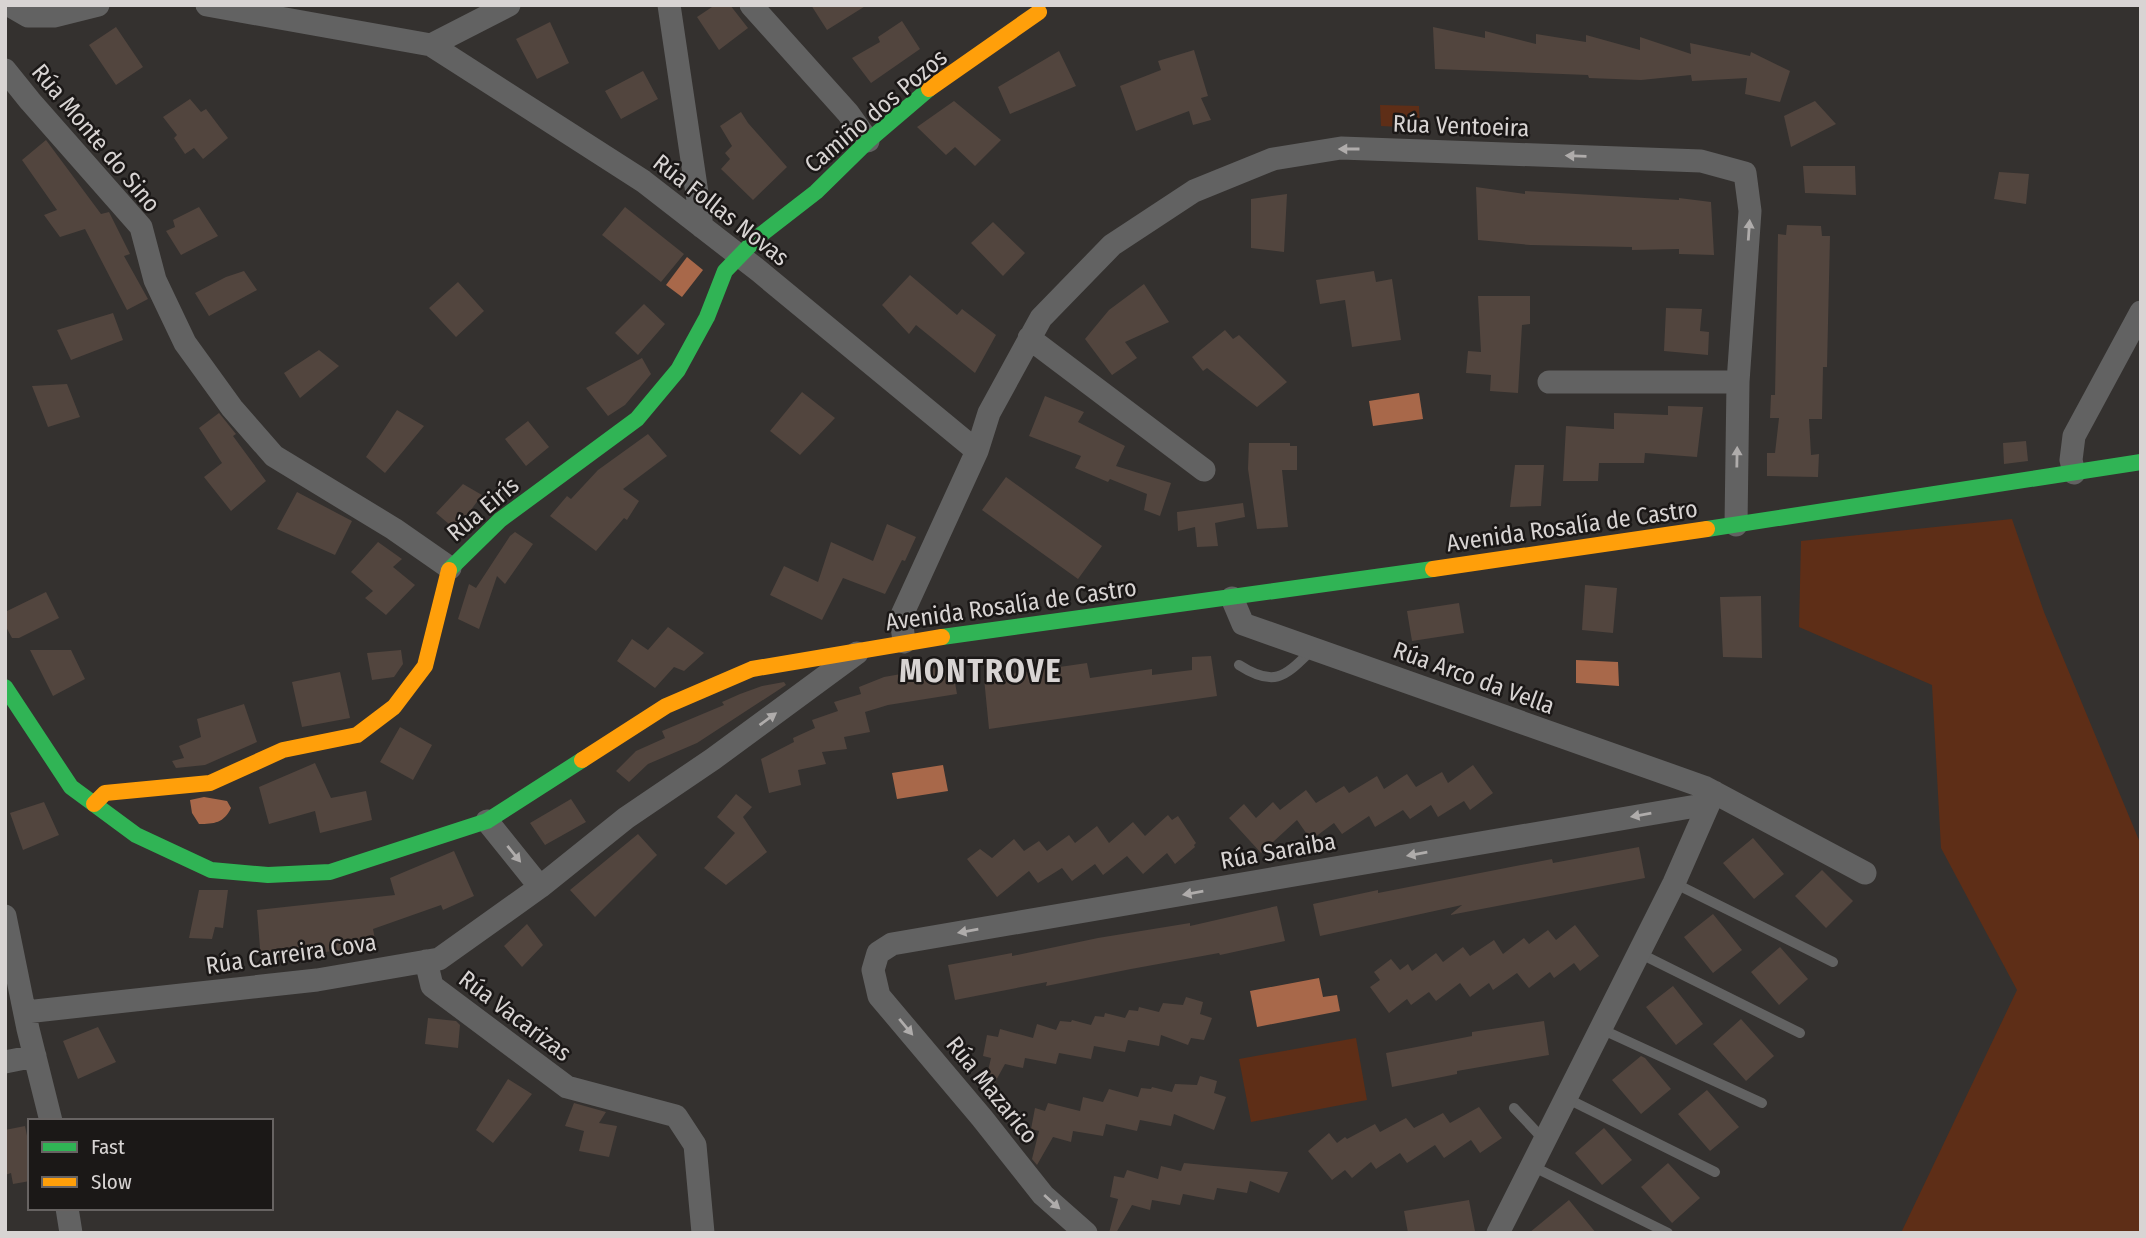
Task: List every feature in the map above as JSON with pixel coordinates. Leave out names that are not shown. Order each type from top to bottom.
[{"type":"street","points":[[9,5],[28,16],[54,16],[98,5]]},
{"type":"street","name":"Rúa Follas Novas","points":[[207,5],[431,45],[643,181],[741,257],[977,451]]},
{"type":"street","points":[[431,45],[509,5]]},
{"type":"street","points":[[669,5],[702,227]]},
{"type":"street","points":[[751,5],[848,113],[868,141]]},
{"type":"street","name":"Camiño dos Pozos","points":[[741,257],[758,237],[816,192],[868,141],[926,91],[1036,9]]},
{"type":"street","name":"Rúa Monte do Sino","points":[[5,70],[141,227],[155,280],[186,343],[232,408],[274,456],[394,529],[450,568]]},
{"type":"street","name":"Rúa Ventoeira","points":[[977,451],[989,413],[1041,318],[1112,245],[1195,191],[1273,159],[1341,148],[1701,161],[1745,173],[1750,211],[1738,382],[1736,525]]},
{"type":"street","name":"Rúa Eirís","points":[[94,804],[105,793],[210,783],[283,750],[357,734],[394,707],[425,666],[450,568],[500,520],[637,419],[678,370],[707,317],[725,271],[741,257]]},
{"type":"street","points":[[2074,473],[2071,460],[2074,436],[2141,312]]},
{"type":"street","points":[[1030,338],[1204,470]]},
{"type":"street","points":[[1549,382],[1738,382]]},
{"type":"street","points":[[904,642],[901,617],[977,451]]},
{"type":"street","name":"Avenida Rosalía de Castro","points":[[5,687],[71,787],[136,835],[211,870],[268,875],[330,872],[487,821],[666,706],[752,668],[904,642],[1232,598],[1736,525],[2141,462]]},
{"type":"street","name":"Rúa Arco da Vella","points":[[1232,598],[1243,624],[1711,798],[1865,873]]},
{"type":"street","name":"Rúa Carreira Cova","points":[[26,1012],[317,981],[439,959],[540,887],[626,818],[713,759],[863,649]]},
{"type":"street","points":[[1498,1233],[1674,883],[1711,798]]},
{"type":"street","name":"Rúa Saraiba","points":[[873,970],[878,953],[892,944],[1711,798]]},
{"type":"street","points":[[487,821],[540,887]]},
{"type":"street","points":[[5,916],[51,1119]]},
{"type":"street","name":"Rúa Vacarizas","points":[[426,961],[432,986],[567,1087],[676,1115],[695,1145],[703,1233]]},
{"type":"street","name":"Rúa Mazarico","points":[[873,970],[879,996],[1043,1195],[1086,1233]]},
{"type":"street","points":[[5,1062],[35,1056]]},
{"type":"street","points":[[66,1210],[71,1233]]},
{"type":"lane","points":[[1239,665],[1257,677],[1274,677],[1288,674],[1314,649]]},
{"type":"lane","points":[[1674,883],[1833,962]]},
{"type":"lane","points":[[1639,953],[1800,1033]]},
{"type":"lane","points":[[1601,1028],[1762,1103]]},
{"type":"lane","points":[[1566,1098],[1715,1172]]},
{"type":"lane","points":[[1514,1108],[1545,1140]]},
{"type":"lane","points":[[1532,1166],[1668,1233]]},
{"type":"shaded area","points":[[1380,105],[1419,106],[1420,128],[1381,126]]},
{"type":"shaded area","points":[[687,257],[703,270],[682,297],[666,285]]},
{"type":"shaded area","points":[[1419,393],[1423,419],[1373,426],[1369,401]]},
{"type":"shaded area","points":[[2012,519],[2044,612],[2141,845],[2141,1233],[1901,1233],[2017,990],[1941,848],[1932,685],[1799,627],[1801,541]]},
{"type":"shaded area","points":[[1576,660],[1618,662],[1619,686],[1576,683]]},
{"type":"shaded area","points":[[943,765],[948,791],[897,799],[892,773]]},
{"type":"shaded area","points":[[204,797],[227,801],[231,808],[218,822],[199,824],[192,813],[190,800]]},
{"type":"shaded area","points":[[1319,978],[1323,997],[1337,995],[1340,1011],[1257,1027],[1250,991]]},
{"type":"shaded area","points":[[1356,1038],[1367,1100],[1251,1122],[1239,1059]]},
{"type":"building","points":[[715,5],[730,5],[748,28],[719,50],[697,17]]},
{"type":"building","points":[[811,5],[867,5],[827,30]]},
{"type":"building","points":[[902,21],[920,49],[871,83],[852,58],[880,42],[878,37]]},
{"type":"building","points":[[550,22],[569,63],[537,79],[516,39]]},
{"type":"building","points":[[116,27],[143,67],[116,85],[89,45]]},
{"type":"building","points":[[1433,27],[1485,38],[1485,31],[1536,44],[1536,34],[1586,42],[1586,35],[1640,50],[1640,37],[1691,54],[1690,43],[1750,56],[1751,52],[1790,71],[1780,102],[1745,94],[1747,78],[1692,81],[1691,75],[1641,80],[1589,78],[1588,75],[1435,69]]},
{"type":"building","points":[[1194,50],[1208,96],[1201,98],[1211,120],[1193,125],[1189,111],[1136,131],[1120,86],[1161,70],[1158,61]]},
{"type":"building","points":[[1059,51],[1076,86],[1010,114],[998,87]]},
{"type":"building","points":[[643,71],[658,99],[621,119],[605,91]]},
{"type":"building","points":[[190,99],[201,112],[206,109],[228,138],[203,159],[194,148],[185,154],[174,138],[177,135],[163,117]]},
{"type":"building","points":[[954,101],[1001,140],[975,166],[955,147],[946,155],[917,127]]},
{"type":"building","points":[[1815,101],[1836,124],[1791,147],[1784,116]]},
{"type":"building","points":[[741,112],[787,167],[753,200],[721,169],[730,159],[725,153],[732,146],[720,126]]},
{"type":"building","points":[[46,140],[101,214],[109,212],[130,254],[124,256],[148,299],[127,310],[85,229],[60,237],[44,215],[57,210],[22,160]]},
{"type":"building","points":[[1803,166],[1855,166],[1856,195],[1805,193]]},
{"type":"building","points":[[1999,172],[2029,174],[2026,204],[1994,199]]},
{"type":"building","points":[[1476,187],[1525,194],[1525,191],[1679,198],[1711,202],[1714,255],[1679,254],[1679,249],[1632,250],[1632,247],[1530,245],[1478,240]]},
{"type":"building","points":[[1287,194],[1284,252],[1251,248],[1251,199]]},
{"type":"building","points":[[199,207],[218,236],[181,255],[166,231],[175,227],[173,220]]},
{"type":"building","points":[[625,207],[684,254],[661,282],[602,235]]},
{"type":"building","points":[[993,222],[1025,253],[1003,276],[971,243]]},
{"type":"building","points":[[1787,225],[1821,226],[1822,236],[1830,236],[1827,367],[1823,367],[1822,419],[1809,419],[1811,455],[1819,454],[1818,477],[1767,476],[1767,453],[1775,453],[1779,418],[1770,418],[1771,395],[1775,395],[1778,234],[1786,235]]},
{"type":"building","points":[[244,271],[257,290],[209,316],[195,293]]},
{"type":"building","points":[[1374,271],[1376,282],[1392,279],[1401,340],[1352,347],[1345,300],[1320,304],[1316,280]]},
{"type":"building","points":[[910,275],[957,315],[962,309],[996,335],[975,373],[916,325],[909,334],[882,305]]},
{"type":"building","points":[[458,282],[484,311],[456,337],[429,308]]},
{"type":"building","points":[[1144,284],[1169,322],[1125,342],[1137,358],[1112,375],[1085,339],[1109,310]]},
{"type":"building","points":[[1478,296],[1530,296],[1530,324],[1522,325],[1518,393],[1490,391],[1491,375],[1466,373],[1468,351],[1481,352]]},
{"type":"building","points":[[644,304],[665,324],[638,355],[615,333]]},
{"type":"building","points":[[1666,308],[1702,309],[1700,331],[1709,332],[1708,355],[1664,351]]},
{"type":"building","points":[[113,313],[123,340],[71,360],[57,330]]},
{"type":"building","points":[[1225,330],[1233,339],[1239,335],[1287,382],[1257,407],[1207,368],[1203,371],[1192,357]]},
{"type":"building","points":[[319,350],[339,366],[300,398],[284,373]]},
{"type":"building","points":[[642,358],[651,374],[625,405],[608,416],[586,388]]},
{"type":"building","points":[[67,384],[80,417],[48,427],[32,386]]},
{"type":"building","points":[[802,392],[835,418],[800,455],[770,431]]},
{"type":"building","points":[[1045,396],[1084,412],[1078,422],[1125,446],[1116,466],[1171,483],[1160,516],[1144,510],[1147,494],[1075,468],[1081,456],[1029,436]]},
{"type":"building","points":[[1668,406],[1703,407],[1697,457],[1645,453],[1644,463],[1599,463],[1598,481],[1563,481],[1566,426],[1614,429],[1614,413],[1668,415]]},
{"type":"building","points":[[397,410],[424,426],[385,473],[366,457]]},
{"type":"building","points":[[219,413],[266,481],[231,511],[204,477],[222,463],[199,428]]},
{"type":"building","points":[[528,421],[549,447],[526,466],[505,439]]},
{"type":"building","points":[[648,434],[667,456],[623,489],[639,501],[627,520],[624,518],[596,551],[550,516],[567,496],[571,499],[598,470]]},
{"type":"building","points":[[2026,441],[2028,461],[2004,464],[2003,443]]},
{"type":"building","points":[[1249,443],[1290,443],[1290,446],[1297,446],[1297,470],[1282,470],[1288,527],[1257,529],[1248,469]]},
{"type":"building","points":[[1515,465],[1544,465],[1541,506],[1510,507]]},
{"type":"building","points":[[1006,477],[1102,546],[1078,579],[982,510]]},
{"type":"building","points":[[463,484],[482,495],[456,530],[436,513]]},
{"type":"building","points":[[297,492],[352,521],[335,555],[277,529]]},
{"type":"building","points":[[1243,503],[1245,517],[1215,523],[1218,546],[1197,547],[1195,527],[1178,531],[1177,512]]},
{"type":"building","points":[[887,524],[916,537],[885,594],[843,578],[822,620],[770,595],[784,566],[818,582],[831,542],[873,561]]},
{"type":"building","points":[[515,532],[533,544],[505,584],[497,576],[479,629],[458,619],[469,584],[476,588]]},
{"type":"building","points":[[378,542],[402,559],[393,567],[415,585],[386,615],[365,598],[373,591],[351,572]]},
{"type":"building","points":[[1585,585],[1617,588],[1613,633],[1582,630]]},
{"type":"building","points":[[46,592],[59,618],[19,638],[12,638],[5,625],[5,612]]},
{"type":"building","points":[[1761,596],[1762,658],[1723,657],[1720,597]]},
{"type":"building","points":[[1459,603],[1464,633],[1412,641],[1407,611]]},
{"type":"building","points":[[668,627],[704,653],[684,671],[674,667],[655,688],[617,661],[632,639],[648,650]]},
{"type":"building","points":[[30,650],[71,650],[85,679],[53,696]]},
{"type":"building","points":[[401,650],[403,664],[394,677],[372,680],[367,653]]},
{"type":"building","points":[[1211,656],[1217,696],[989,729],[984,678],[1087,663],[1090,678],[1152,669],[1152,675],[1192,670],[1192,657]]},
{"type":"building","points":[[952,665],[957,694],[888,705],[865,712],[870,732],[844,737],[847,749],[822,752],[826,764],[798,770],[801,785],[769,793],[761,759],[794,742],[793,738],[815,728],[812,720],[838,711],[834,702],[861,694],[859,687],[884,677]]},
{"type":"building","points":[[340,672],[350,718],[302,727],[292,682]]},
{"type":"building","points":[[784,682],[786,685],[697,743],[648,764],[629,782],[616,771],[636,751],[665,738],[662,731],[724,705],[722,702],[740,694]]},
{"type":"building","points":[[244,704],[257,742],[205,765],[176,768],[172,761],[184,758],[179,746],[201,737],[197,719]]},
{"type":"building","points":[[400,727],[432,745],[413,780],[380,762]]},
{"type":"building","points":[[315,763],[331,798],[366,791],[372,820],[320,833],[315,811],[269,824],[259,787]]},
{"type":"building","points":[[1473,765],[1493,793],[1470,810],[1464,801],[1438,817],[1431,805],[1410,819],[1403,810],[1375,827],[1369,816],[1342,834],[1334,823],[1311,840],[1297,820],[1261,853],[1229,818],[1244,804],[1256,818],[1273,802],[1280,810],[1306,790],[1316,803],[1344,786],[1349,793],[1377,776],[1384,789],[1407,774],[1416,787],[1442,772],[1448,783]]},
{"type":"building","points":[[736,794],[752,807],[743,817],[767,852],[726,885],[704,868],[735,833],[717,817]]},
{"type":"building","points":[[571,799],[586,822],[545,845],[530,823]]},
{"type":"building","points":[[44,802],[59,835],[23,850],[10,813]]},
{"type":"building","points":[[1168,815],[1172,820],[1178,816],[1196,843],[1195,847],[1175,864],[1167,853],[1143,874],[1127,856],[1103,875],[1095,864],[1072,881],[1062,868],[1038,883],[1029,871],[997,897],[967,859],[980,849],[992,858],[1014,839],[1024,851],[1039,841],[1047,851],[1069,835],[1075,843],[1097,826],[1109,843],[1133,822],[1145,836]]},
{"type":"building","points":[[638,834],[657,855],[595,917],[570,890]]},
{"type":"building","points":[[1753,838],[1784,874],[1754,899],[1723,863]]},
{"type":"building","points":[[1639,847],[1645,878],[1450,915],[1462,905],[1320,936],[1313,904],[1552,859],[1553,863]]},
{"type":"building","points":[[454,851],[474,896],[443,910],[441,905],[373,929],[376,945],[261,961],[257,910],[395,895],[390,878]]},
{"type":"building","points":[[1822,870],[1853,901],[1826,928],[1795,896]]},
{"type":"building","points":[[199,890],[228,890],[223,928],[215,927],[212,939],[189,938]]},
{"type":"building","points":[[1277,906],[1285,941],[1220,955],[1219,953],[1046,986],[1047,982],[955,1000],[948,965],[1190,923],[1190,926]]},
{"type":"building","points":[[1713,914],[1742,950],[1713,973],[1684,937]]},
{"type":"building","points":[[527,924],[543,945],[522,967],[504,946]]},
{"type":"building","points":[[1575,925],[1599,956],[1580,971],[1574,963],[1554,978],[1550,972],[1529,988],[1517,973],[1493,990],[1489,983],[1470,997],[1460,983],[1436,1001],[1429,992],[1411,1005],[1407,999],[1389,1013],[1370,987],[1380,980],[1374,972],[1391,959],[1400,970],[1408,964],[1412,971],[1436,953],[1443,962],[1463,947],[1470,956],[1494,940],[1503,954],[1524,938],[1529,944],[1548,930],[1556,940]]},
{"type":"building","points":[[1780,947],[1808,979],[1779,1005],[1751,972]]},
{"type":"building","points":[[1673,986],[1703,1024],[1676,1045],[1646,1007]]},
{"type":"building","points":[[1186,997],[1203,1002],[1200,1014],[1212,1018],[1204,1040],[1191,1038],[1188,1045],[1161,1035],[1159,1046],[1128,1040],[1125,1052],[1094,1046],[1091,1059],[1059,1053],[1056,1064],[1025,1058],[1023,1068],[1005,1064],[988,1095],[983,1092],[991,1058],[983,1056],[987,1035],[998,1037],[1000,1029],[1033,1038],[1037,1024],[1056,1030],[1060,1021],[1072,1020],[1091,1025],[1095,1016],[1104,1017],[1105,1013],[1125,1018],[1129,1010],[1138,1011],[1139,1007],[1159,1012],[1163,1003],[1183,1005]]},
{"type":"building","points":[[428,1018],[456,1021],[460,1025],[458,1048],[425,1044]]},
{"type":"building","points":[[1741,1019],[1774,1056],[1746,1081],[1713,1044]]},
{"type":"building","points":[[1544,1021],[1549,1055],[1457,1071],[1457,1074],[1392,1087],[1386,1053],[1472,1036],[1472,1032]]},
{"type":"building","points":[[98,1027],[116,1062],[78,1079],[63,1041]]},
{"type":"building","points":[[1641,1056],[1671,1089],[1641,1114],[1612,1080]]},
{"type":"building","points":[[1200,1076],[1217,1081],[1214,1093],[1226,1097],[1214,1130],[1174,1114],[1171,1126],[1140,1120],[1137,1131],[1106,1124],[1103,1136],[1073,1131],[1071,1142],[1053,1137],[1037,1165],[1032,1159],[1039,1131],[1031,1129],[1035,1108],[1045,1111],[1048,1103],[1080,1111],[1083,1097],[1103,1102],[1109,1089],[1138,1097],[1141,1088],[1152,1087],[1172,1092],[1175,1084],[1197,1085]]},
{"type":"building","points":[[508,1079],[532,1094],[493,1143],[476,1130]]},
{"type":"building","points":[[1707,1090],[1739,1127],[1710,1151],[1678,1114]]},
{"type":"building","points":[[574,1103],[606,1112],[599,1123],[617,1126],[609,1157],[579,1151],[584,1131],[565,1126]]},
{"type":"building","points":[[1479,1107],[1502,1138],[1480,1153],[1471,1140],[1444,1158],[1435,1145],[1407,1163],[1400,1153],[1376,1169],[1371,1162],[1352,1178],[1345,1170],[1332,1180],[1308,1151],[1329,1133],[1337,1143],[1375,1124],[1380,1132],[1406,1118],[1414,1128],[1443,1113],[1450,1123]]},
{"type":"building","points":[[25,1126],[28,1140],[28,1181],[13,1184],[11,1173],[5,1175],[5,1130]]},
{"type":"building","points":[[1604,1128],[1632,1160],[1602,1185],[1575,1153]]},
{"type":"building","points":[[1184,1163],[1288,1172],[1279,1193],[1250,1181],[1247,1193],[1217,1188],[1214,1200],[1183,1194],[1180,1205],[1152,1200],[1150,1210],[1132,1205],[1116,1233],[1109,1233],[1118,1199],[1110,1197],[1114,1176],[1124,1178],[1127,1170],[1158,1179],[1161,1166],[1181,1171]]},
{"type":"building","points":[[1668,1163],[1700,1198],[1672,1223],[1641,1187]]},
{"type":"building","points":[[1469,1200],[1475,1231],[1408,1233],[1404,1211]]},
{"type":"building","points":[[1569,1200],[1596,1233],[1529,1233]]},
{"type":"traffic: fast","points":[[449,570],[500,520],[637,419],[678,370],[707,317],[725,271],[758,237],[816,192],[868,141],[929,89]]},
{"type":"traffic: fast","points":[[1707,529],[2141,462]]},
{"type":"traffic: fast","points":[[942,637],[1433,569]]},
{"type":"traffic: fast","points":[[5,687],[71,787],[136,835],[211,870],[268,875],[330,872],[487,821],[582,760]]},
{"type":"traffic: slow","points":[[929,89],[1039,12]]},
{"type":"traffic: slow","points":[[1433,569],[1707,529]]},
{"type":"traffic: slow","points":[[94,804],[105,793],[210,783],[283,750],[357,735],[394,707],[425,666],[449,570]]},
{"type":"traffic: slow","points":[[582,760],[666,706],[752,669],[942,637]]},
{"type":"district","name":"MONTROVE","points":[[981,671]]}]
